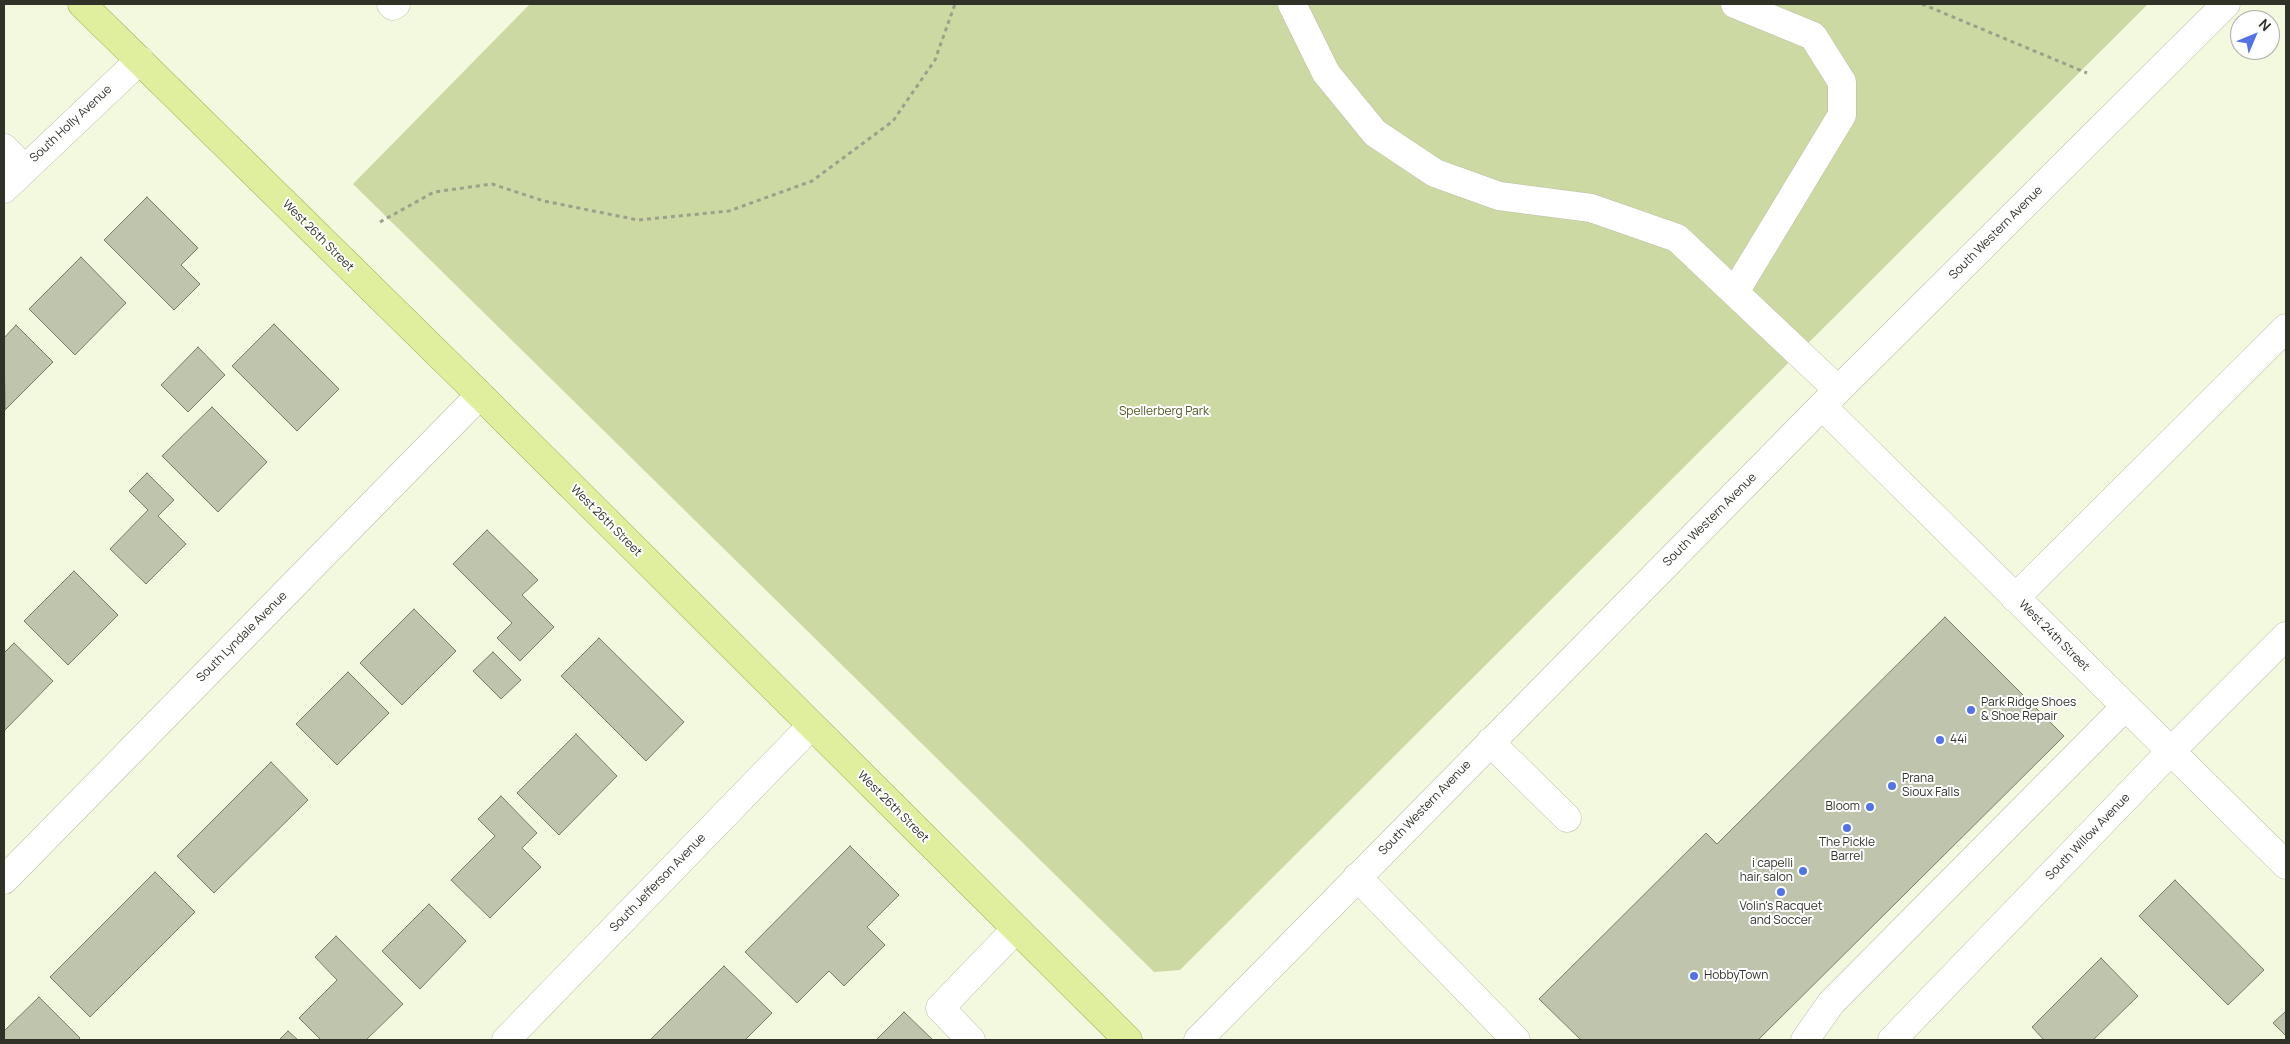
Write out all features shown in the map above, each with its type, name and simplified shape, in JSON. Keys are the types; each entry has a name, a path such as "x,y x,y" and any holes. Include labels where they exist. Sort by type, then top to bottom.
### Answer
{"main road":[{"name":"West 26th Street","path":"82,4 480,395 1128,1040"}],"street":[{"path":"390,4 393,6 396,4"},
{"name":"West 24th Street","path":"1292,4 1326,73 1375,134 1435,173 1499,196 1591,208 1677,238 1735,292 2015,598 2286,864"},
{"path":"1735,4 1813,36 1842,82 1842,115 1735,292"},
{"name":"South Western Avenue","path":"1198,1040 1830,398 2226,4"},
{"name":"South Holly Avenue","path":"4,189 140,60"},
{"path":"4,148 24,168"},
{"path":"2015,598 2286,328"},
{"name":"South Lyndale Avenue","path":"4,880 480,395"},
{"name":"South Willow Avenue","path":"1892,1040 2170,752 2286,636"},
{"path":"1805,1040 1831,1003 2125,707"},
{"name":"South Jefferson Avenue","path":"506,1040 811,726"},
{"path":"1490,742 1567,818"},
{"path":"1357,877 1516,1040"},
{"path":"971,1040 940,1008 1016,929"}],"path":[{"path":"380,222 434,192 492,184 544,201 638,220 729,211 812,181 893,122 935,60 955,4"},
{"path":"1922,4 2087,73"}],"green space":[{"name":"Spellerberg Park","path":"530,4 2148,4 1180,970 1154,972 353,184"}],"building":[{"path":"147,197 198,248 181,265 200,284 174,310 104,240"},
{"path":"81,257 126,303 75,355 29,309"},
{"path":"274,324 339,389 297,431 232,366"},
{"path":"16,325 53,362 5,410 4,338"},
{"path":"198,347 225,375 188,412 161,385"},
{"path":"212,407 267,462 218,512 162,456"},
{"path":"147,473 174,500 158,516 186,544 146,584 110,549 148,510 129,491"},
{"path":"487,530 538,580 522,595 554,627 520,661 497,638 512,623 453,564"},
{"path":"74,571 118,615 68,665 24,621"},
{"path":"414,609 456,651 402,705 360,663"},
{"path":"1945,617 2064,736 1758,1040 1581,1040 1539,999 1706,833 1717,844"},
{"path":"599,638 684,722 646,761 561,676"},
{"path":"14,643 53,681 4,731 4,653"},
{"path":"493,652 521,680 501,699 473,671"},
{"path":"348,672 389,713 337,765 296,724"},
{"path":"576,734 617,776 559,835 517,793"},
{"path":"271,762 308,800 214,893 177,856"},
{"path":"501,796 537,833 522,848 541,867 490,918 451,880 495,836 478,819"},
{"path":"850,846 899,895 867,927 885,945 844,986 829,971 797,1003 745,952"},
{"path":"155,872 195,912 90,1017 50,977"},
{"path":"2175,880 2264,970 2228,1005 2139,916"},
{"path":"429,904 466,941 420,989 382,951"},
{"path":"336,936 403,1004 366,1040 321,1040 299,1018 337,980 315,957"},
{"path":"2101,958 2138,996 2093,1040 2044,1040 2032,1027"},
{"path":"724,966 772,1013 745,1040 650,1040"},
{"path":"39,997 80,1038 78,1040 4,1040 4,1031"},
{"path":"2286,1011 2286,1036 2273,1023"},
{"path":"904,1012 933,1040 876,1040"},
{"path":"288,1031 298,1040 279,1040"}],"place":[{"name":"Park Ridge Shoes & Shoe Repair","path":"1971,710"},
{"name":"44i","path":"1940,740"},
{"name":"Prana Sioux Falls","path":"1892,786"},
{"name":"Bloom","path":"1870,807"},
{"name":"The Pickle Barrel","path":"1847,828"},
{"name":"i capelli hair salon","path":"1803,871"},
{"name":"Volin's Racquet and Soccer","path":"1781,892"},
{"name":"HobbyTown","path":"1694,976"}]}
